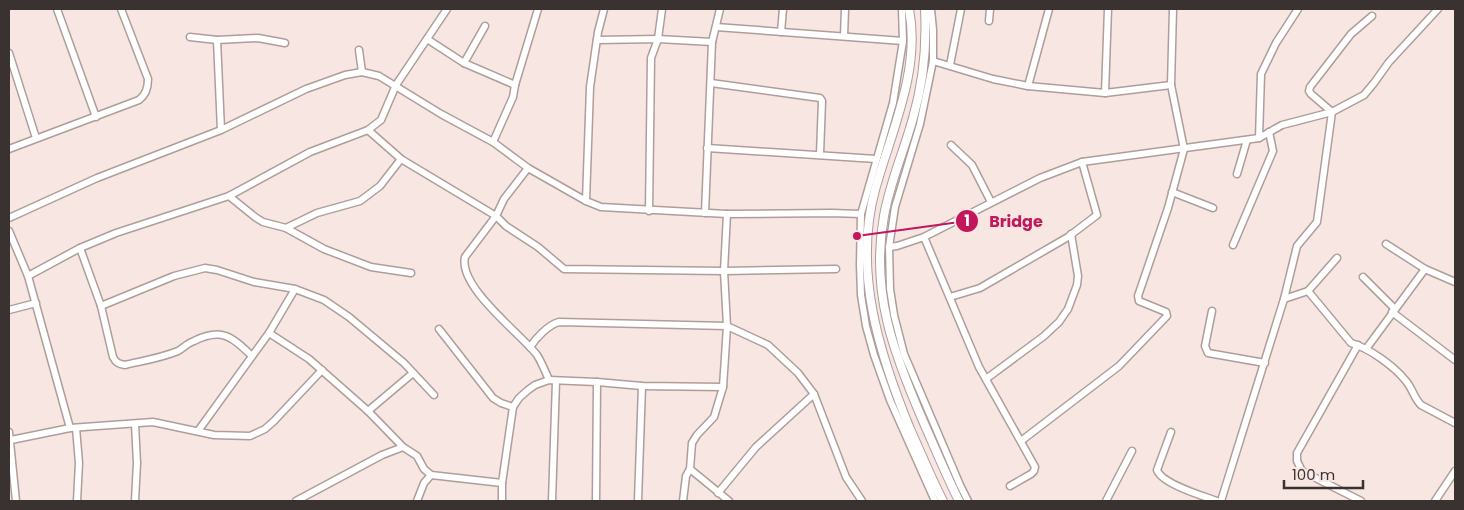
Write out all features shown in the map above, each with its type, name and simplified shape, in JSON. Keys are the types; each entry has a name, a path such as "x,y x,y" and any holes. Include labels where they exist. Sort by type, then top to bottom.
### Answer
{"main road":[{"path":"909,9 911,19 910,56 902,100 875,190 870,214 867,259 868,285 878,340 895,392 940,500 954,492"},
{"path":"925,9 927,42 923,78 884,216 881,279 891,340 901,370 946,463 954,492 959,501"}],"street":[{"path":"57,9 96,116"},
{"path":"9,149 143,97 148,87 148,79 122,9"},
{"path":"28,276 80,248 116,233 229,196 310,152 368,130 381,120 396,85 447,9"},
{"path":"493,142 513,97 514,85 538,9"},
{"path":"586,201 590,87 604,9"},
{"path":"649,211 651,58 658,40 662,9"},
{"path":"705,213 712,42 720,9"},
{"path":"781,32 783,9"},
{"path":"844,9 844,36"},
{"path":"902,9 903,41 892,103 861,214 860,266 866,326 874,355 890,400 940,500"},
{"path":"932,9 933,61 920,124 894,207 889,247 890,289 894,315 904,354 946,463 968,501"},
{"path":"950,65 961,9"},
{"path":"989,21 990,9"},
{"path":"1028,86 1049,9"},
{"path":"1105,93 1108,9"},
{"path":"1020,441 1118,366 1167,316 1166,312 1139,301 1138,296 1184,149 1171,85 1173,9"},
{"path":"1259,138 1261,74 1276,43 1298,9"},
{"path":"889,247 924,237 1040,178 1082,162 1259,138 1282,125 1332,112 1364,95 1389,62 1438,9"},
{"path":"1332,112 1311,94 1310,87 1352,34 1372,16"},
{"path":"464,62 486,26"},
{"path":"716,27 903,41"},
{"path":"190,37 217,40 258,38 285,44"},
{"path":"427,39 464,62 514,85"},
{"path":"217,40 220,130"},
{"path":"597,40 712,42"},
{"path":"359,50 362,72"},
{"path":"9,53 36,138"},
{"path":"933,61 993,79 1028,86 1105,93 1171,85"},
{"path":"9,218 97,178 220,130 306,89 345,75 362,72 379,76 396,85 441,114 493,142 528,168 586,201 601,207 727,214 861,214"},
{"path":"711,83 820,98 822,101 820,154"},
{"path":"1221,501 1265,363 1297,246 1317,222 1332,112"},
{"path":"368,130 401,159 496,216 506,226 538,247 564,269 724,271 836,269"},
{"path":"1233,245 1273,151 1269,132"},
{"path":"1236,174 1247,140"},
{"path":"951,145 972,165 990,202"},
{"path":"707,148 876,159"},
{"path":"286,228 317,213 360,200 380,186 401,159"},
{"path":"950,297 980,288 1071,234 1097,214 1082,162"},
{"path":"528,168 504,199 496,216 465,257 464,265 472,283 493,311 530,348 543,365 548,380"},
{"path":"1172,192 1213,208"},
{"path":"229,196 263,222 286,228 324,249 363,264 411,273"},
{"path":"683,501 686,476 690,469 692,444 697,435 714,417 723,387 727,326 724,271 727,214"},
{"path":"9,231 28,276 73,428 79,463 77,501"},
{"path":"986,380 1044,336 1059,322 1068,309 1077,285 1078,276 1071,234"},
{"path":"924,237 979,367 1035,467 1034,471 1010,486"},
{"path":"1386,244 1425,268 1455,282"},
{"path":"80,248 101,306 115,361 119,364 125,365 164,355 202,337 224,335 233,338 252,356"},
{"path":"1284,299 1308,292 1338,258"},
{"path":"101,306 174,276 205,268 254,282 294,289 324,300 343,313 404,363 434,395"},
{"path":"1366,349 1425,268"},
{"path":"1363,278 1394,310 1455,360"},
{"path":"198,431 269,334 294,289"},
{"path":"1308,292 1351,343 1378,356 1401,376 1416,400 1455,423"},
{"path":"9,310 36,303"},
{"path":"1212,311 1205,346 1208,353 1265,363"},
{"path":"530,348 538,337 557,322 727,326 768,345 798,373 814,394 846,477 862,501"},
{"path":"439,329 494,398 500,403 513,407"},
{"path":"269,334 309,359 322,370 368,411 403,447 417,456 424,469 431,475 502,483"},
{"path":"1358,345 1297,453 1297,461 1302,471 1361,501"},
{"path":"11,440 73,428 153,422 224,435 250,436 257,434 274,421 322,370"},
{"path":"368,411 413,373"},
{"path":"502,501 502,483 513,407 518,398 535,385 548,380 642,386 723,387"},
{"path":"552,501 556,381"},
{"path":"596,501 597,382"},
{"path":"638,501 642,386"},
{"path":"718,493 756,447 814,394"},
{"path":"135,424 137,463 135,501"},
{"path":"9,432 16,501"},
{"path":"1171,432 1157,470 1158,473 1174,484 1217,501"},
{"path":"296,501 382,455 403,447"},
{"path":"1106,501 1132,451"},
{"path":"690,469 729,501"},
{"path":"1435,501 1455,472"},
{"path":"417,501 424,483 431,475"}],"place":[{"name":"Bridge","path":"857,236"}]}
